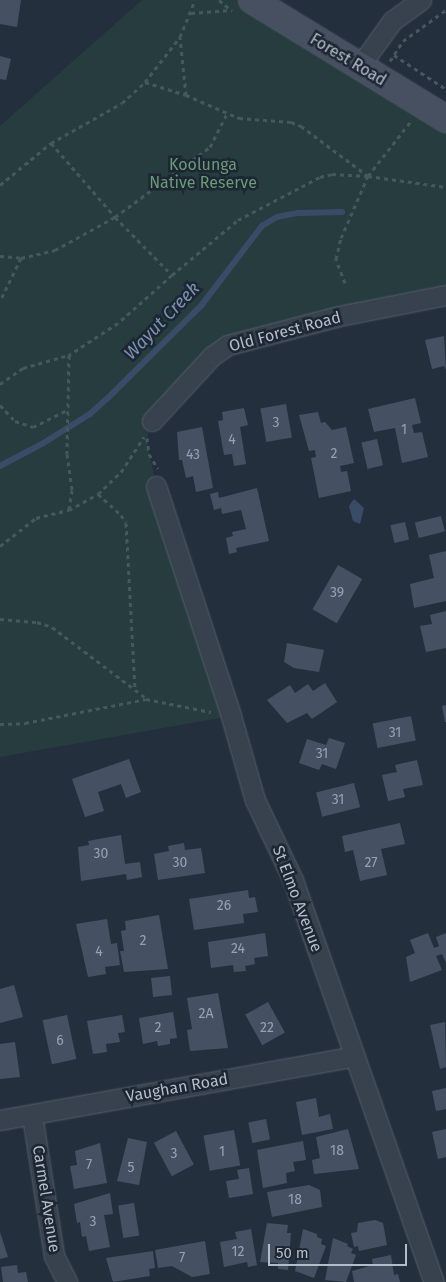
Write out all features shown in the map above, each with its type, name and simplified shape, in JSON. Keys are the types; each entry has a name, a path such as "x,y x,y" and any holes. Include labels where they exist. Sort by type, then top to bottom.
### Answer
{"main road":[{"name":"Forest Road","path":"241,5 359,67 446,119"}],"street":[{"path":"359,67 392,21 420,0"},
{"name":"Old Forest Road","path":"152,421 212,356 228,345 339,316 446,295"},
{"name":"St Elmo Avenue","path":"159,480 255,800 292,880 434,1282"},
{"name":"Vaughan Road","path":"0,1120 354,1056"},
{"name":"Carmel Avenue","path":"32,1115 54,1256 67,1282"}],"path":[{"path":"0,185 51,143 122,103 145,82 180,37 191,13 194,0"},
{"path":"191,13 241,5"},
{"path":"446,10 407,37 394,55 446,88"},
{"path":"180,37 186,95"},
{"path":"145,82 186,95 239,118 291,122 302,126 368,176"},
{"path":"0,256 21,258 55,250 115,218 210,147 227,113"},
{"path":"345,283 336,259 338,245 368,176 412,121"},
{"path":"51,143 115,218 172,275"},
{"path":"0,384 23,368 69,355 92,343 238,220 320,177 332,174 368,176 446,187"},
{"path":"0,302 21,258"},
{"path":"69,355 70,408 67,454 72,490 69,510"},
{"path":"0,405 15,421 33,427 70,408"},
{"path":"0,546 36,518 69,510 98,494 121,472 147,432 149,454 159,480"},
{"path":"98,494 121,515 126,523 135,691"},
{"path":"0,619 37,622 52,627 146,699"},
{"path":"0,724 25,722 146,699 231,716"}],"green space":[{"name":"Koolunga Native Reserve","path":"142,0 252,0 446,119 446,295 243,340 149,427 147,442 156,486 231,716 0,757 0,126"}],"water":[{"path":"354,499 364,508 360,524 353,521 349,506"}],"building":[{"path":"0,0 21,0 17,27 0,24"},
{"path":"0,56 11,59 6,80 0,79"},
{"path":"444,336 446,370 444,366 432,369 425,340"},
{"path":"415,398 421,423 412,425 414,433 422,432 428,457 402,463 395,428 374,432 368,409"},
{"path":"286,404 292,437 266,442 260,409"},
{"path":"244,408 248,425 240,427 246,464 234,466 232,454 224,455 218,421 223,420 222,412"},
{"path":"318,412 321,423 325,422 332,430 346,427 354,463 340,466 341,472 347,471 351,491 319,498 311,458 316,457 315,450 309,451 299,415"},
{"path":"202,427 213,488 196,492 193,476 186,478 182,460 179,460 177,432"},
{"path":"377,439 383,465 367,469 361,443"},
{"path":"257,488 269,541 236,548 237,552 229,554 226,538 233,536 232,532 246,529 241,510 222,514 221,508 214,510 210,494 218,492 219,498"},
{"path":"441,516 445,532 419,538 415,523"},
{"path":"405,522 409,540 394,543 390,525"},
{"path":"446,551 446,601 414,608 410,584 434,578 429,555"},
{"path":"338,565 362,579 337,623 312,609"},
{"path":"446,611 446,648 426,652 420,626 432,624 430,615"},
{"path":"287,643 324,650 319,672 294,668 284,662"},
{"path":"325,683 337,702 312,719 307,713 287,723 267,700 290,685 295,693 308,684 313,691"},
{"path":"446,705 446,722 445,722 442,706"},
{"path":"411,716 416,741 377,748 373,723"},
{"path":"329,738 345,743 336,769 322,764 319,770 299,763 307,739 326,745"},
{"path":"129,759 141,792 126,798 121,784 98,792 104,811 85,817 72,779"},
{"path":"417,760 423,785 403,789 405,797 388,801 382,775 397,772 395,765"},
{"path":"354,783 360,807 322,817 316,792"},
{"path":"400,823 405,844 381,849 387,875 360,881 353,850 345,852 342,836"},
{"path":"121,835 125,864 140,862 142,877 127,880 126,874 81,881 78,847 89,845 88,841"},
{"path":"184,843 185,850 201,848 205,873 158,880 154,854 169,851 168,846"},
{"path":"248,890 249,898 255,897 258,912 243,914 244,923 194,930 189,899"},
{"path":"159,915 168,969 124,972 120,951 124,951 121,931 126,930 125,921"},
{"path":"107,919 111,944 117,943 120,965 105,967 106,974 88,977 76,924"},
{"path":"265,933 268,956 254,958 255,964 245,966 246,971 234,972 233,965 211,968 208,942"},
{"path":"428,933 434,948 439,946 436,937 446,933 446,963 442,954 436,956 442,970 410,982 406,957 415,953 410,940"},
{"path":"170,976 172,995 153,997 151,978"},
{"path":"14,985 23,1017 0,1023 0,989"},
{"path":"218,993 228,1048 190,1051 187,1030 192,1029 187,998"},
{"path":"268,1002 285,1033 262,1045 245,1015"},
{"path":"173,1012 177,1038 170,1039 170,1044 158,1046 157,1041 143,1044 139,1018"},
{"path":"67,1015 76,1059 52,1064 43,1020"},
{"path":"122,1015 125,1032 118,1033 120,1042 106,1044 107,1052 93,1054 87,1021"},
{"path":"445,1022 446,1067 440,1069 430,1025"},
{"path":"15,1042 20,1077 0,1079 0,1044"},
{"path":"446,1088 446,1109 436,1111 432,1091"},
{"path":"316,1098 319,1117 330,1114 333,1129 302,1135 296,1102"},
{"path":"266,1119 270,1140 252,1143 248,1122"},
{"path":"348,1129 359,1169 314,1174 312,1160 320,1158 316,1137"},
{"path":"446,1129 446,1157 438,1159 432,1132"},
{"path":"234,1130 240,1165 210,1171 203,1135"},
{"path":"176,1131 194,1165 172,1176 154,1143"},
{"path":"128,1138 147,1142 139,1185 117,1181"},
{"path":"303,1141 306,1160 293,1162 295,1171 286,1173 287,1183 263,1188 257,1150"},
{"path":"100,1143 107,1183 74,1189 70,1166 77,1165 75,1151"},
{"path":"249,1168 253,1194 229,1198 226,1181 239,1179 237,1170"},
{"path":"309,1185 320,1190 322,1207 272,1217 267,1192"},
{"path":"110,1193 113,1214 104,1215 110,1247 89,1251 86,1236 82,1237 80,1222 77,1223 74,1204"},
{"path":"134,1203 139,1236 123,1238 118,1206"},
{"path":"375,1220 383,1223 387,1245 359,1251 358,1246 354,1247 351,1233 357,1232 358,1223"},
{"path":"267,1223 288,1225 287,1233 291,1233 288,1270 278,1269 278,1263 260,1262"},
{"path":"251,1229 257,1265 248,1267 247,1262 224,1267 220,1242 237,1239 235,1232"},
{"path":"303,1229 317,1234 317,1237 322,1239 321,1244 326,1246 314,1278 295,1271"},
{"path":"0,1232 8,1257 0,1259"},
{"path":"333,1238 348,1244 347,1246 353,1249 351,1253 356,1255 346,1282 325,1280"},
{"path":"205,1241 210,1274 192,1277 172,1266 158,1268 155,1250"},
{"path":"153,1251 155,1268 149,1269 150,1276 113,1282 106,1258"},
{"path":"391,1255 394,1275 398,1274 400,1282 354,1282 352,1271 373,1265 372,1259"},
{"path":"17,1265 18,1273 26,1272 28,1282 3,1282 1,1267"}],"waterway":[{"name":"Wayut Creek","path":"0,466 42,444 90,414 108,398 201,306 262,226 277,217 298,213 342,212"}]}
